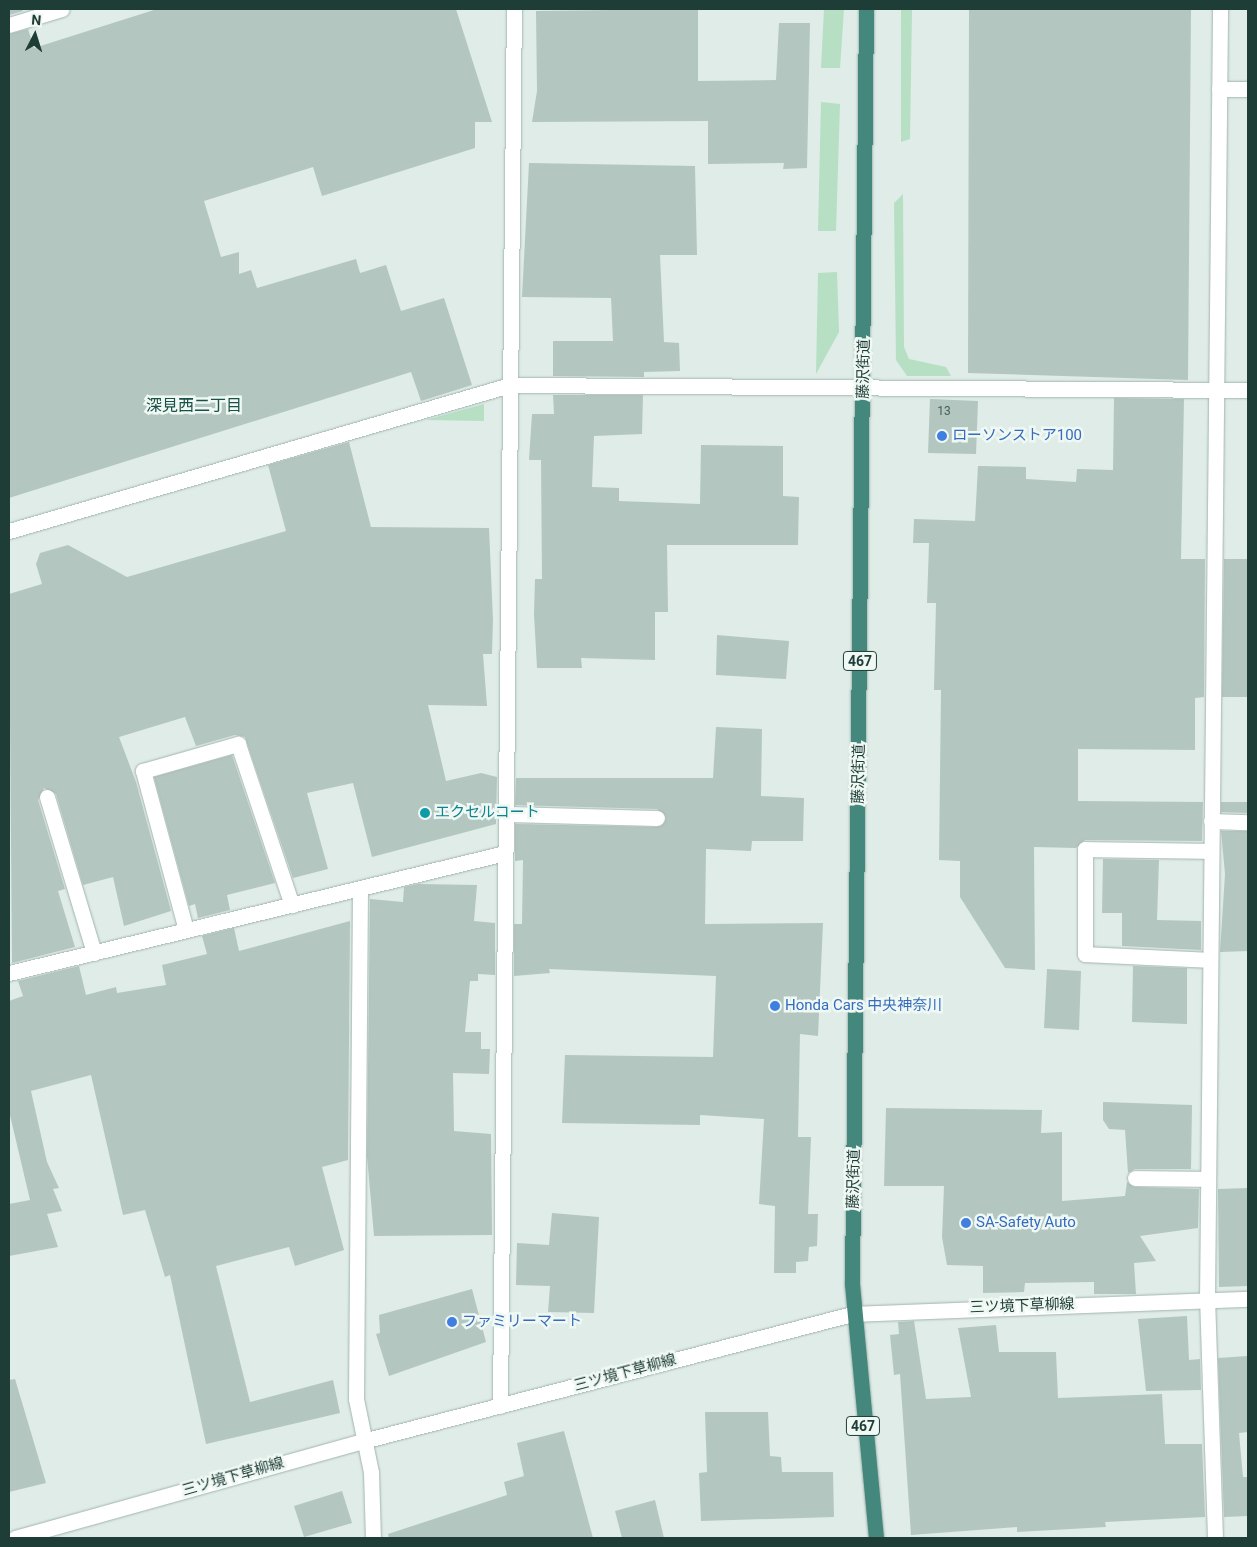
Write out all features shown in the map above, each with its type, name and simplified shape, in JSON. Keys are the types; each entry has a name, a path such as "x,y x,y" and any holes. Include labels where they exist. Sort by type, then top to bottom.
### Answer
{"highway":[{"name":"藤沢街道","path":"866,9 864,387 852,1314 876,1538"}],"street":[{"path":"9,25 62,9"},
{"path":"500,1406 514,9"},
{"path":"1215,1538 1207,1300 1220,9"},
{"path":"1219,89 1248,89"},
{"path":"9,530 510,385 1248,390"},
{"path":"186,930 143,771 238,744 292,905"},
{"path":"47,796 94,953"},
{"path":"506,814 657,818"},
{"path":"1211,821 1248,822"},
{"path":"1210,960 1085,954 1085,849 1211,851"},
{"path":"9,973 505,853"},
{"path":"360,889 356,1399 372,1487 372,1538"},
{"path":"1134,1178 1208,1179"},
{"name":"三ツ境下草柳線","path":"15,1538 363,1441 852,1314 1248,1299"}],"green space":[{"path":"824,9 844,9 840,68 821,68"},
{"path":"901,9 912,9 910,139 901,142"},
{"path":"821,102 840,104 836,231 818,231"},
{"path":"903,194 904,347 909,359 946,367 951,376 907,376 896,360 894,203"},
{"path":"837,272 839,332 816,374 818,273"},
{"path":"484,404 484,421 426,420"}],"building":[{"path":"9,9 22,9 23,11 9,15"},
{"path":"157,9 456,9 492,122 475,122 475,148 322,196 313,167 204,201 221,257 239,252 239,274 251,270 257,288 356,259 360,273 386,265 401,311 444,298 472,385 421,401 411,372 9,498 9,34 28,29 34,48"},
{"path":"698,9 698,81 776,80 779,23 810,23 807,168 783,169 784,163 708,164 708,121 532,122 537,91 536,11"},
{"path":"969,9 1191,9 1188,380 968,373"},
{"path":"529,163 695,166 697,255 660,255 664,342 679,343 680,371 644,372 644,377 553,376 553,341 613,341 611,298 522,297"},
{"path":"553,395 643,395 642,434 594,436 592,487 619,488 619,501 700,504 701,445 783,446 783,496 799,497 798,545 667,545 668,612 655,612 655,660 581,658 582,668 537,668 534,614 535,579 542,579 541,460 529,460 532,414 554,414"},
{"path":"1114,398 1184,399 1181,559 1205,559 1204,697 1195,698 1195,750 1078,749 1078,801 1203,802 1202,841 1085,840 1076,848 1034,847 1035,970 1005,968 960,897 960,861 939,860 941,690 934,690 936,603 927,603 929,543 913,543 914,519 975,521 978,466 1026,467 1026,479 1076,482 1077,469 1113,470"},
{"path":"930,399 978,401 976,454 928,453"},
{"path":"349,442 371,527 489,528 493,620 492,654 483,654 487,706 428,705 446,781 481,773 497,777 496,824 372,857 353,783 307,793 328,869 293,878 245,737 235,735 196,746 185,717 119,737 136,782 171,911 124,926 113,877 83,885 56,794 44,788 38,800 65,889 58,891 75,947 12,963 9,594 42,584 36,564 40,553 68,545 127,577 286,531 268,465"},
{"path":"1224,559 1248,559 1248,697 1222,697"},
{"path":"717,635 789,641 786,679 716,675"},
{"path":"716,727 762,729 761,796 804,798 803,841 752,841 751,851 706,849 705,924 823,923 818,1036 800,1034 798,1137 811,1137 808,1214 818,1214 817,1246 809,1247 808,1261 796,1262 796,1273 774,1273 775,1206 759,1204 764,1119 700,1115 700,1125 562,1123 565,1055 713,1057 716,976 549,969 550,973 514,976 514,924 522,924 523,860 515,861 515,824 657,827 666,818 657,809 515,805 516,778 713,778"},
{"path":"232,755 275,883 227,895 230,910 198,918 195,904 189,906 154,777"},
{"path":"1221,802 1248,802 1248,813 1221,812"},
{"path":"1221,831 1248,831 1248,951 1220,952 1225,874"},
{"path":"1103,859 1159,860 1157,920 1201,921 1201,950 1122,946 1122,913 1102,913"},
{"path":"418,884 477,885 474,921 495,923 495,975 478,974 478,981 470,981 465,1032 481,1032 481,1049 490,1049 489,1074 453,1073 454,1131 491,1134 492,1235 374,1236 367,1156 370,899 403,902 404,887"},
{"path":"350,921 348,1160 322,1167 344,1250 295,1266 289,1247 216,1266 250,1402 333,1380 340,1413 206,1444 170,1275 165,1277 145,1210 123,1215 91,1075 31,1091 47,1162 59,1188 53,1189 62,1211 47,1214 58,1247 9,1256 9,1204 30,1200 9,1111 9,1001 23,996 18,981 79,966 86,995 116,987 117,993 166,985 162,965 207,954 202,936 234,928 239,951"},
{"path":"1133,966 1187,968 1187,1024 1132,1022"},
{"path":"1047,969 1081,971 1079,1030 1044,1028"},
{"path":"1103,1102 1192,1105 1191,1169 1135,1169 1128,1173 1125,1130 1109,1129 1103,1120"},
{"path":"886,1108 1042,1110 1041,1133 1062,1132 1062,1201 1125,1196 1127,1182 1135,1187 1199,1189 1198,1228 1140,1236 1156,1261 1134,1263 1136,1294 1094,1294 1094,1282 1025,1283 1024,1292 983,1293 983,1266 947,1265 942,1237 944,1186 884,1186"},
{"path":"1248,1188 1248,1286 1219,1287 1218,1189"},
{"path":"552,1213 599,1217 594,1313 548,1312 550,1286 516,1285 517,1243 549,1245"},
{"path":"472,1289 486,1342 389,1376 376,1334 380,1333 379,1315"},
{"path":"1187,1316 1189,1360 1200,1359 1201,1390 1146,1391 1138,1319"},
{"path":"914,1321 926,1399 971,1397 958,1328 996,1325 999,1352 1056,1352 1058,1398 1162,1394 1165,1444 1202,1444 1205,1517 1105,1522 1106,1527 1017,1532 1017,1527 911,1535 900,1374 894,1375 890,1335 899,1334 898,1322"},
{"path":"1248,1356 1248,1432 1239,1433 1243,1477 1248,1477 1248,1516 1224,1517 1218,1358"},
{"path":"15,1379 46,1483 9,1492 9,1380"},
{"path":"705,1412 768,1412 770,1456 781,1457 782,1472 833,1472 834,1517 701,1521 699,1473 707,1472"},
{"path":"564,1431 593,1538 389,1538 388,1534 507,1495 504,1482 524,1476 517,1443"},
{"path":"342,1491 352,1523 304,1537 294,1506"},
{"path":"655,1500 664,1538 622,1538 615,1511"}],"place":[{"name":"ローソンストア100","path":"942,436"},
{"name":"エクセルコート","path":"425,813"},
{"name":"Honda Cars 中央神奈川","path":"775,1006"},
{"name":"SA-Safety Auto","path":"966,1223"},
{"name":"ファミリーマート","path":"452,1322"}],"district":[{"name":"深見西二丁目","path":"194,406"}]}
